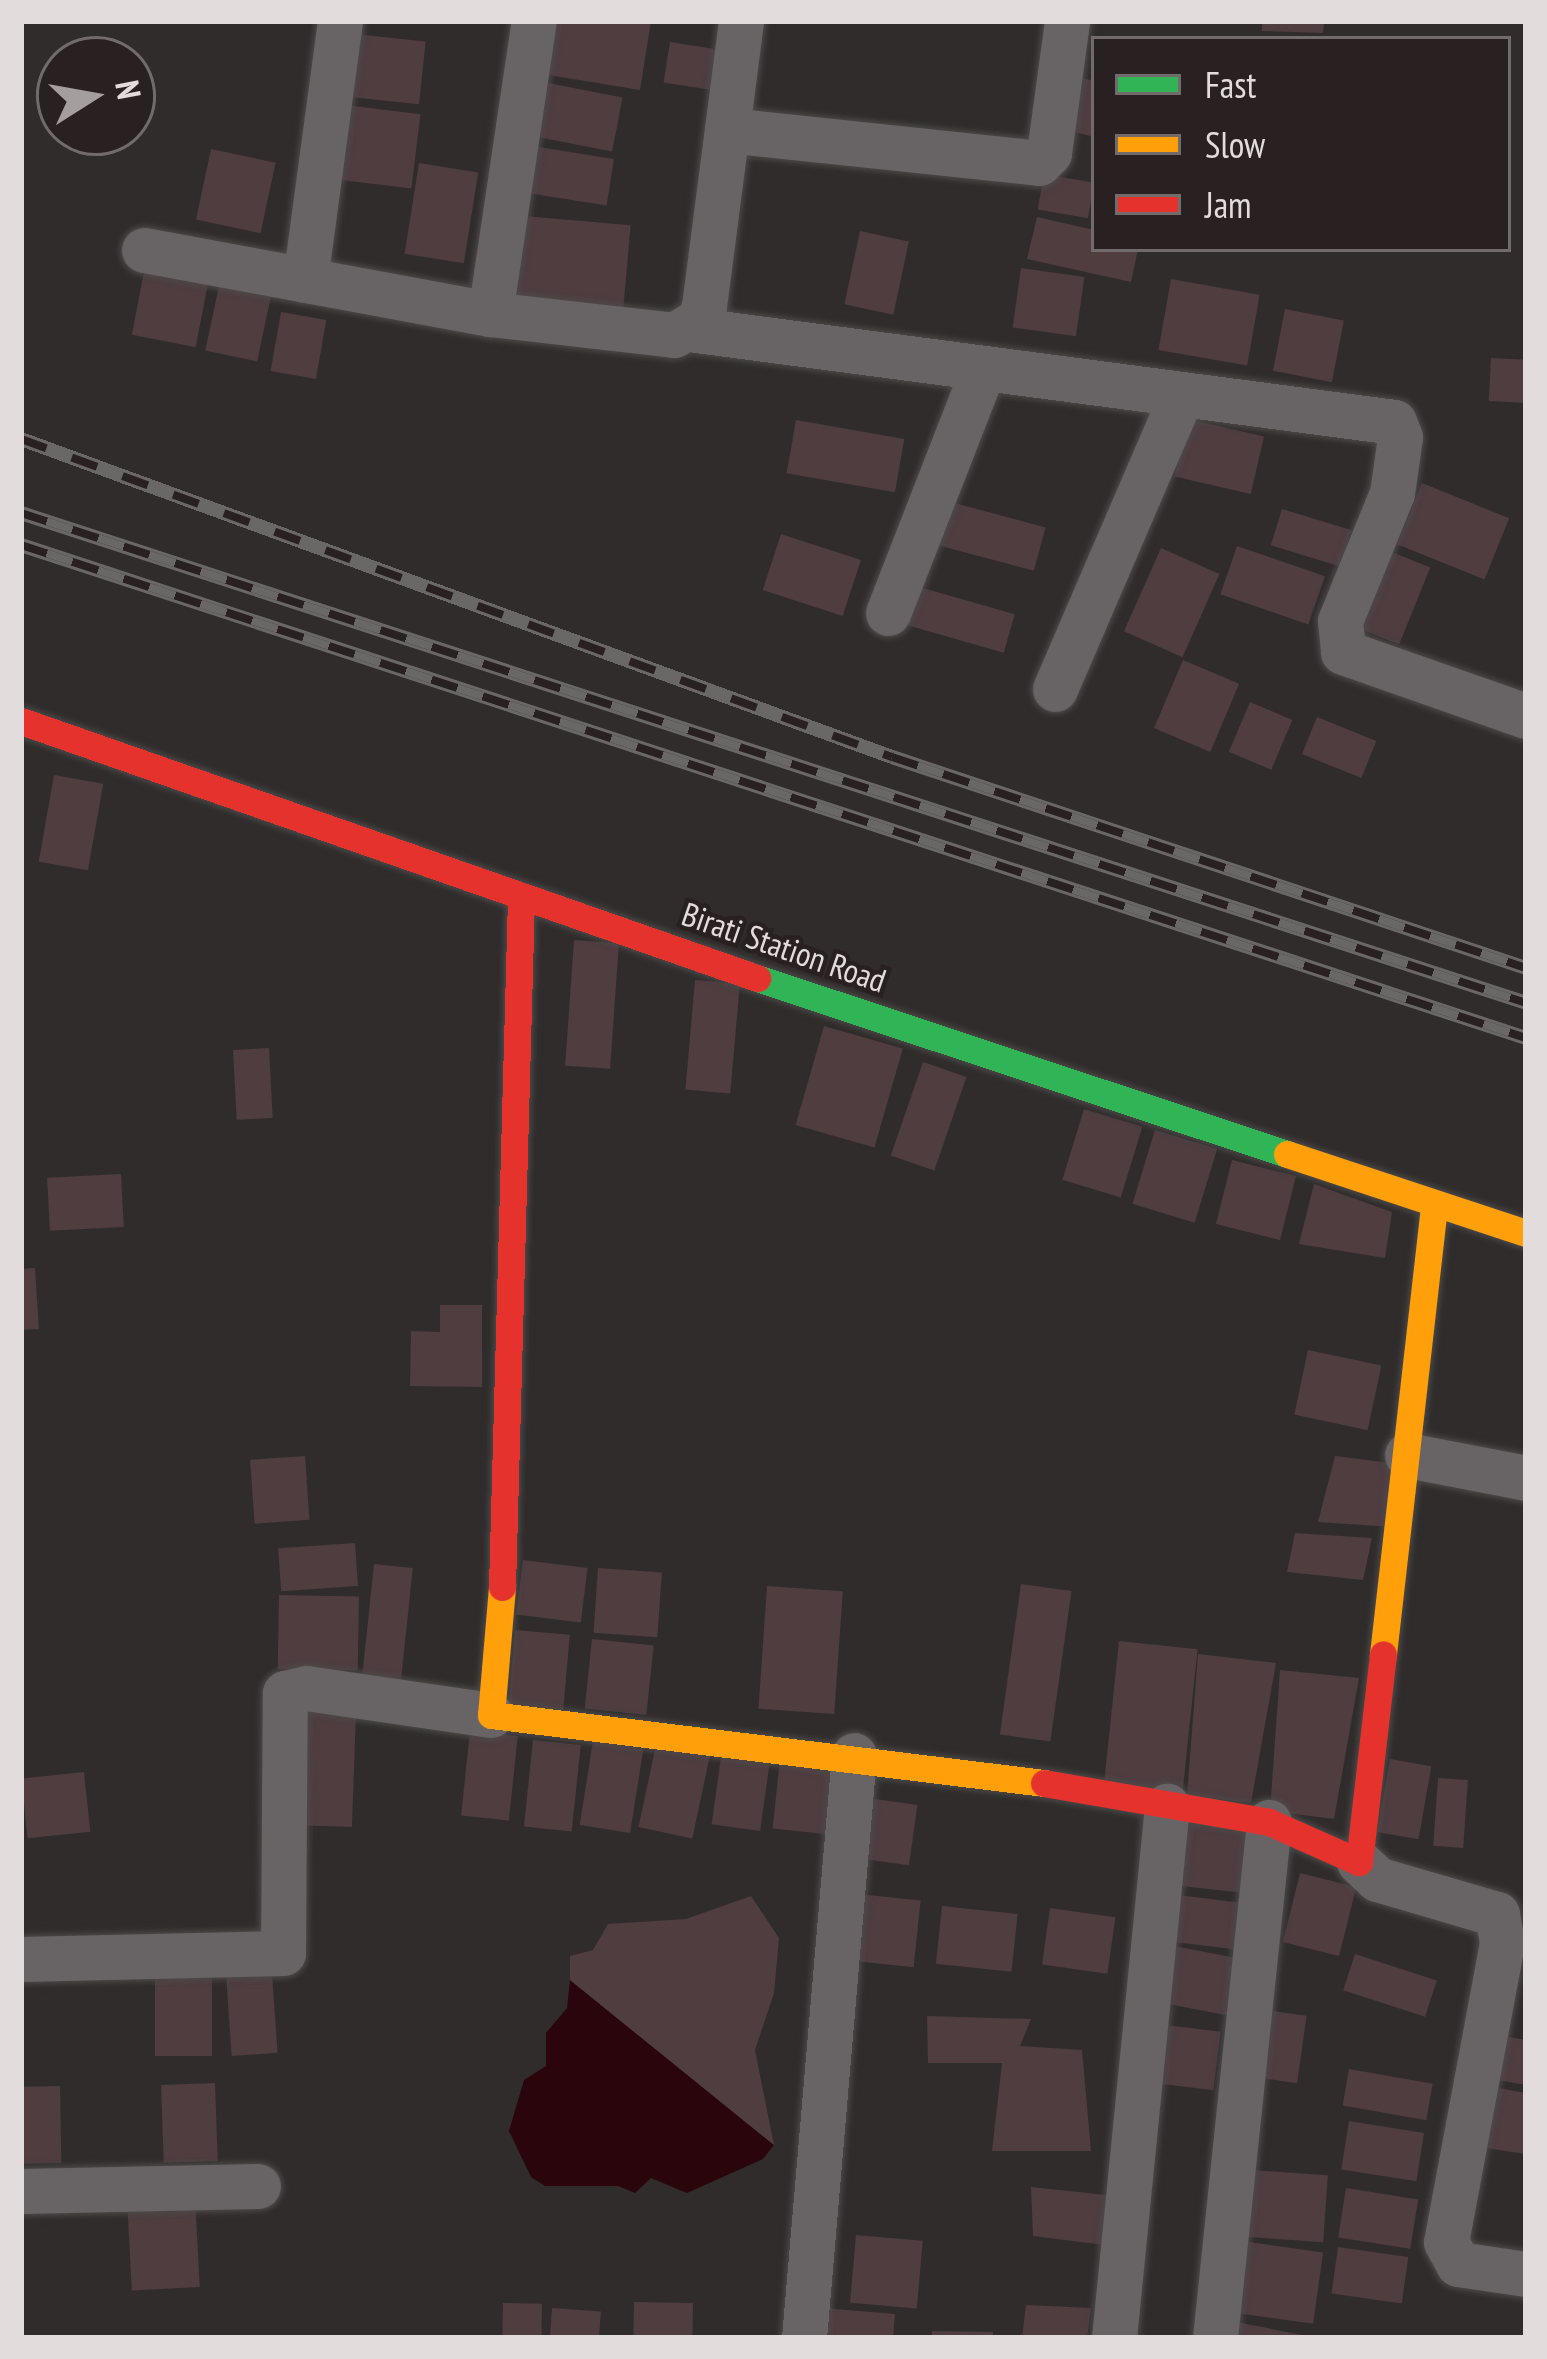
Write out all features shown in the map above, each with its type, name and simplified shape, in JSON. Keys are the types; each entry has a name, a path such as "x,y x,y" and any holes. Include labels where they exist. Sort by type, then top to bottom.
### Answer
{"street":[{"path":"305,280 340,21"},
{"path":"490,314 534,21"},
{"path":"689,329 704,306 741,21"},
{"path":"727,130 1039,163 1049,153 1067,21"},
{"path":"144,250 490,314 674,335 689,329 982,372 1394,422 1400,437 1392,493 1340,621 1342,652 1526,716"},
{"path":"888,613 982,372"},
{"path":"1055,689 1181,396"},
{"name":"Birati Station Road","path":"21,721 521,900 1434,1208 1526,1233"},
{"path":"491,1715 508,1521 521,900"},
{"path":"1359,1862 1434,1208"},
{"path":"1407,1455 1526,1478"},
{"path":"21,1959 283,1953 285,1693 306,1688 491,1715 854,1755 1269,1822 1359,1862 1377,1880 1497,1914 1509,1997 1446,2242 1458,2264 1526,2274"},
{"path":"804,2338 854,1755"},
{"path":"1114,2338 1167,1806"},
{"path":"1215,2338 1269,1822"},
{"path":"21,2191 258,2186"}],"shaded area":[{"path":"570,1980 774,2145 763,2159 687,2193 651,2178 635,2193 618,2186 545,2186 531,2177 509,2131 524,2080 546,2066 546,2033 567,2008"}],"building":[{"path":"551,21 651,21 640,90 542,74"},
{"path":"1262,21 1324,21 1323,33 1262,31"},
{"path":"354,34 426,42 419,104 347,97"},
{"path":"670,42 724,51 718,91 664,82"},
{"path":"1082,78 1091,80 1091,136 1070,131"},
{"path":"543,82 623,97 612,151 533,136"},
{"path":"346,105 420,114 411,189 337,179"},
{"path":"532,146 614,159 607,205 525,192"},
{"path":"211,149 276,163 261,233 196,219"},
{"path":"419,163 478,172 464,263 405,254"},
{"path":"1044,174 1091,182 1088,218 1038,209"},
{"path":"524,216 631,225 623,316 516,307"},
{"path":"1037,217 1091,229 1091,252 1137,252 1131,282 1027,259"},
{"path":"860,231 909,241 893,315 844,304"},
{"path":"145,267 209,279 196,347 132,335"},
{"path":"1021,268 1084,277 1076,336 1013,327"},
{"path":"1171,279 1260,295 1247,366 1158,350"},
{"path":"219,286 271,297 257,362 205,351"},
{"path":"1285,309 1344,320 1332,382 1273,371"},
{"path":"281,312 326,320 316,379 271,371"},
{"path":"1491,358 1526,360 1524,403 1489,401"},
{"path":"1188,419 1264,437 1251,494 1175,476"},
{"path":"796,420 904,439 895,492 787,473"},
{"path":"1422,483 1509,518 1484,579 1397,544"},
{"path":"947,501 1046,527 1034,571 935,544"},
{"path":"1282,509 1352,530 1341,567 1271,545"},
{"path":"781,534 861,560 843,616 763,590"},
{"path":"1237,546 1325,576 1308,624 1220,594"},
{"path":"1161,548 1219,574 1182,657 1124,631"},
{"path":"1382,548 1430,567 1399,644 1351,625"},
{"path":"909,584 1015,614 1004,653 898,622"},
{"path":"1183,660 1239,684 1210,752 1154,728"},
{"path":"1250,702 1292,720 1271,770 1229,752"},
{"path":"1317,717 1376,741 1361,778 1302,754"},
{"path":"54,775 103,784 88,870 39,862"},
{"path":"574,940 619,943 610,1069 565,1066"},
{"path":"695,980 740,984 730,1094 685,1090"},
{"path":"824,1026 903,1049 874,1148 796,1125"},
{"path":"269,1048 273,1118 237,1120 233,1050"},
{"path":"923,1062 966,1077 934,1171 891,1156"},
{"path":"1084,1109 1142,1127 1121,1198 1062,1180"},
{"path":"1155,1130 1217,1149 1195,1223 1132,1204"},
{"path":"1232,1160 1296,1176 1280,1240 1216,1224"},
{"path":"121,1174 124,1227 50,1231 47,1178"},
{"path":"1314,1184 1392,1212 1385,1258 1299,1244"},
{"path":"35,1268 39,1329 21,1330 21,1269"},
{"path":"440,1305 482,1305 482,1387 410,1386 411,1331 440,1332"},
{"path":"1308,1350 1381,1366 1368,1430 1294,1415"},
{"path":"305,1456 309,1520 255,1524 250,1460"},
{"path":"1335,1456 1398,1464 1392,1527 1318,1522"},
{"path":"1295,1533 1372,1538 1363,1580 1287,1572"},
{"path":"355,1543 358,1586 281,1591 278,1548"},
{"path":"523,1560 588,1568 581,1623 516,1615"},
{"path":"374,1564 413,1568 401,1681 362,1677"},
{"path":"598,1568 662,1572 657,1637 593,1633"},
{"path":"1021,1584 1072,1591 1050,1742 1000,1735"},
{"path":"767,1586 843,1591 834,1714 758,1709"},
{"path":"279,1595 359,1596 358,1670 278,1669"},
{"path":"515,1630 570,1635 563,1712 508,1708"},
{"path":"592,1639 654,1645 646,1715 585,1709"},
{"path":"1119,1641 1198,1649 1183,1791 1104,1783"},
{"path":"1198,1654 1276,1663 1251,1803 1187,1795"},
{"path":"1280,1670 1359,1678 1334,1819 1270,1811"},
{"path":"295,1710 356,1712 352,1827 291,1825"},
{"path":"470,1731 518,1736 509,1821 461,1816"},
{"path":"533,1740 581,1745 572,1832 524,1827"},
{"path":"657,1740 711,1751 692,1838 638,1827"},
{"path":"593,1741 643,1749 630,1833 580,1825"},
{"path":"723,1743 772,1750 760,1831 712,1824"},
{"path":"781,1749 840,1755 831,1835 773,1829"},
{"path":"1390,1759 1431,1766 1419,1839 1377,1832"},
{"path":"84,1772 90,1832 28,1838 21,1779"},
{"path":"1438,1778 1468,1780 1463,1848 1433,1846"},
{"path":"861,1797 917,1805 909,1865 853,1857"},
{"path":"1183,1815 1263,1823 1255,1894 1176,1886"},
{"path":"1300,1873 1356,1887 1339,1956 1283,1942"},
{"path":"849,1893 921,1901 914,1967 842,1960"},
{"path":"1178,1895 1240,1903 1234,1949 1172,1942"},
{"path":"751,1896 779,1938 774,1993 755,2050 774,2145 570,1980 570,1956 593,1950 608,1924 686,1919"},
{"path":"942,1906 1018,1914 1012,1972 936,1964"},
{"path":"1050,1908 1115,1917 1107,1974 1042,1964"},
{"path":"1169,1945 1238,1958 1227,2015 1158,2002"},
{"path":"1355,1954 1437,1981 1425,2017 1343,1990"},
{"path":"271,1959 278,2053 232,2056 225,1962"},
{"path":"155,1963 212,1963 212,2056 155,2056"},
{"path":"1258,2009 1307,2016 1297,2083 1249,2076"},
{"path":"927,2016 1031,2019 1020,2046 1082,2050 1091,2151 992,2151 1002,2063 928,2063"},
{"path":"1157,2024 1221,2032 1213,2090 1150,2083"},
{"path":"1493,2034 1526,2040 1526,2085 1486,2078"},
{"path":"1349,2069 1433,2084 1426,2120 1343,2105"},
{"path":"215,2083 218,2161 164,2163 161,2085"},
{"path":"1481,2085 1526,2093 1526,2154 1472,2146"},
{"path":"60,2086 61,2163 22,2164 21,2087"},
{"path":"1349,2121 1424,2133 1416,2181 1341,2169"},
{"path":"1251,2170 1328,2175 1323,2242 1246,2237"},
{"path":"1031,2187 1106,2195 1105,2245 1033,2236"},
{"path":"1346,2188 1418,2199 1410,2249 1338,2237"},
{"path":"195,2197 200,2287 132,2290 127,2201"},
{"path":"856,2235 923,2241 917,2309 850,2303"},
{"path":"1234,2240 1323,2253 1313,2324 1224,2311"},
{"path":"1338,2247 1408,2257 1402,2303 1331,2294"},
{"path":"634,2302 693,2303 692,2338 633,2338"},
{"path":"503,2303 542,2304 541,2338 502,2338"},
{"path":"1026,2305 1091,2308 1087,2338 1022,2338"},
{"path":"552,2308 601,2311 599,2338 550,2338"},
{"path":"824,2308 895,2314 893,2338 822,2338"},
{"path":"1226,2320 1307,2336 1307,2338 1223,2338"},
{"path":"932,2331 993,2332 993,2338 932,2338"}],"railway":[{"path":"21,439 892,757 1526,968"},
{"path":"21,513 1526,1003"},
{"path":"21,545 1526,1038"}],"traffic: fast":[{"path":"757,978 1287,1154"}],"traffic: slow":[{"path":"1287,1154 1526,1233"},
{"path":"1383,1654 1434,1208"},
{"path":"502,1587 491,1715 1044,1783"}],"traffic: jam":[{"path":"21,721 757,978"},
{"path":"502,1587 521,900"},
{"path":"1044,1783 1269,1822 1359,1862 1383,1654"}]}
